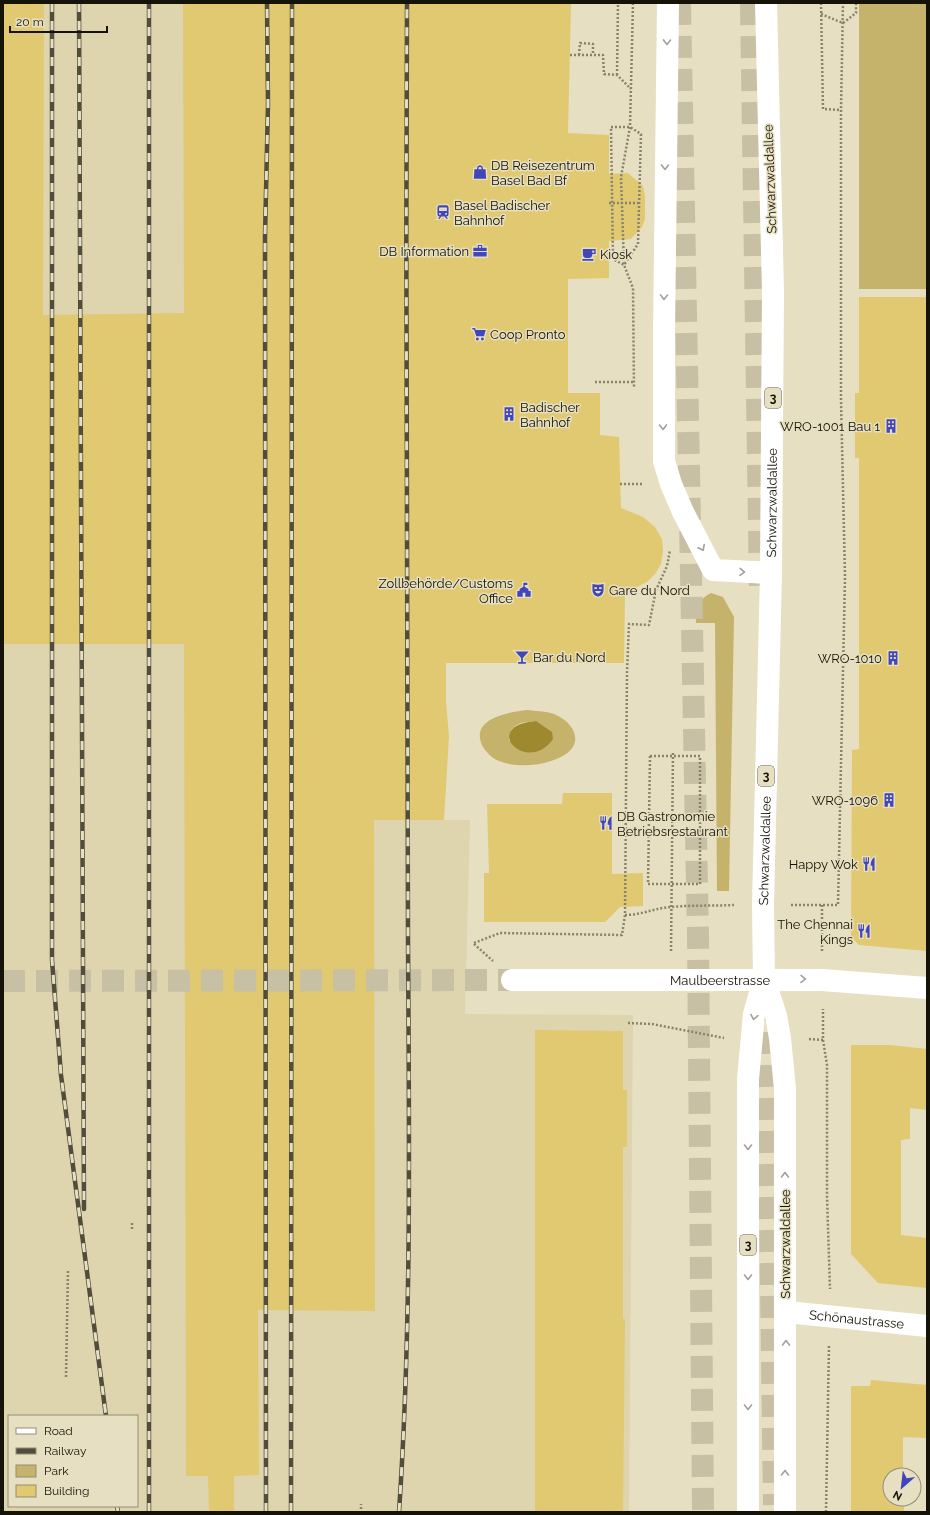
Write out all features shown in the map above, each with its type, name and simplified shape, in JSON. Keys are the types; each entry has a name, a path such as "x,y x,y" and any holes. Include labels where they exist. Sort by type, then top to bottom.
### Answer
{"main road":[{"path":"668,3 664,461 671,484 683,512 714,570 771,573"},
{"name":"Schwarzwaldallee","path":"766,3 773,292 771,573 763,904 764,979 777,1023 785,1089 785,1512"},
{"name":"Schwarzwaldallee","path":"748,1512 748,1079 754,1014 764,979"},
{"name":"Maulbeerstrasse","path":"512,980 822,980 927,988"},
{"name":"Schönaustrasse","path":"786,1312 927,1326"}],"path":[{"path":"617,75 618,3"},
{"path":"633,3 630,127 621,177 624,265 633,288"},
{"path":"821,3 823,109 841,110"},
{"path":"625,915 640,914 652,909 671,907 763,904 838,905 845,576 841,401 841,110 843,3"},
{"path":"843,23 856,13 856,3"},
{"path":"821,14 843,23"},
{"path":"579,55 580,43 593,44 593,55"},
{"path":"570,55 603,55 604,74 617,75 631,89"},
{"path":"624,265 613,259 610,203 611,127 630,127"},
{"path":"610,203 639,203"},
{"path":"595,382 633,382"},
{"path":"620,484 644,484"},
{"path":"474,943 500,933 622,934 625,915 627,672 629,624 649,625 656,590 667,566 671,546"},
{"path":"671,980 673,752"},
{"path":"650,756 700,756 700,884 672,884 648,884 650,756"},
{"path":"823,1040 827,1066 827,1196 831,1316 827,1371 826,1512"},
{"path":"132,1223 132,1229"},
{"path":"66,1378 68,1269"},
{"path":"361,1504 361,1509"}],"shaded area":[{"path":"3,3 416,3 419,820 470,820 465,1014 633,1015 629,1512 3,1512"},
{"path":"536,721 552,732 553,739 543,749 532,752 521,751 513,746 509,739 511,731 519,725"}],"green space":[{"path":"859,3 927,3 927,289 859,289"},
{"path":"711,593 723,597 734,617 729,891 717,891 715,623 696,623 698,605 702,599"},
{"path":"527,710 554,714 562,718 568,723 575,734 573,746 561,757 538,764 514,765 494,759 483,747 480,737 481,730 486,724 501,715","holes":["536,721 509,741 509,735 513,727 521,723"]}],"building":[{"path":"3,3 44,3 43,315 184,313 183,3 571,3 568,133 609,135 609,174 628,173 643,186 645,197 645,219 642,227 631,239 609,241 609,278 568,279 568,393 600,393 600,435 619,437 621,508 643,517 655,527 662,539 663,551 661,564 655,574 647,582 625,593 624,663 446,663 446,702 449,736 444,820 374,820 375,1311 258,1310 259,1475 234,1476 234,1512 209,1512 208,1476 186,1476 184,644 3,644"},
{"path":"859,297 927,297 927,951 859,945 851,937 852,750 859,749 859,458 855,458 855,393 859,393"},
{"path":"563,793 612,793 612,874 643,873 643,906 620,907 605,922 484,922 484,873 489,873 487,804 562,804"},
{"path":"535,1030 623,1031 623,1090 627,1090 627,1147 623,1147 623,1319 625,1319 623,1512 535,1512"},
{"path":"851,1045 891,1045 927,1049 927,1110 910,1108 910,1139 901,1140 901,1235 927,1238 927,1288 878,1283 851,1254"},
{"path":"871,1380 927,1385 927,1438 903,1437 903,1467 882,1467 882,1507 904,1507 904,1512 851,1512 851,1386 870,1386"}],"tunnel":[{"path":"680,3 698,937 703,1512"},
{"path":"751,3 760,591"},
{"path":"3,981 512,980"},
{"path":"767,999 774,1505"}],"railway":[{"path":"52,3 52,960 61,1075 106,1415"},
{"path":"79,3 84,1209"},
{"path":"149,3 149,1512"},
{"path":"266,1512 265,236 268,104 267,3"},
{"path":"291,1512 292,3"},
{"path":"399,1512 406,1368 409,1224 406,353 407,3"},
{"path":"117,1507 118,1512"}],"place":[{"name":"DB Reisezentrum Basel Bad Bf","path":"480,172"},
{"name":"Basel Badischer Bahnhof","path":"443,212"},
{"name":"DB Information","path":"480,251"},
{"name":"Kiosk","path":"589,254"},
{"name":"Coop Pronto","path":"479,334"},
{"name":"Badischer Bahnhof","path":"509,414"},
{"name":"WRO-1001 Bau 1","path":"891,426"},
{"name":"Zollbehörde/Customs Office","path":"524,590"},
{"name":"Gare du Nord","path":"598,590"},
{"name":"Bar du Nord","path":"522,657"},
{"name":"WRO-1010","path":"893,658"},
{"name":"WRO-1096","path":"889,800"},
{"name":"DB Gastronomie Betriebsrestaurant","path":"606,823"},
{"name":"Happy Wok","path":"869,864"},
{"name":"The Chennai Kings","path":"864,931"}]}
